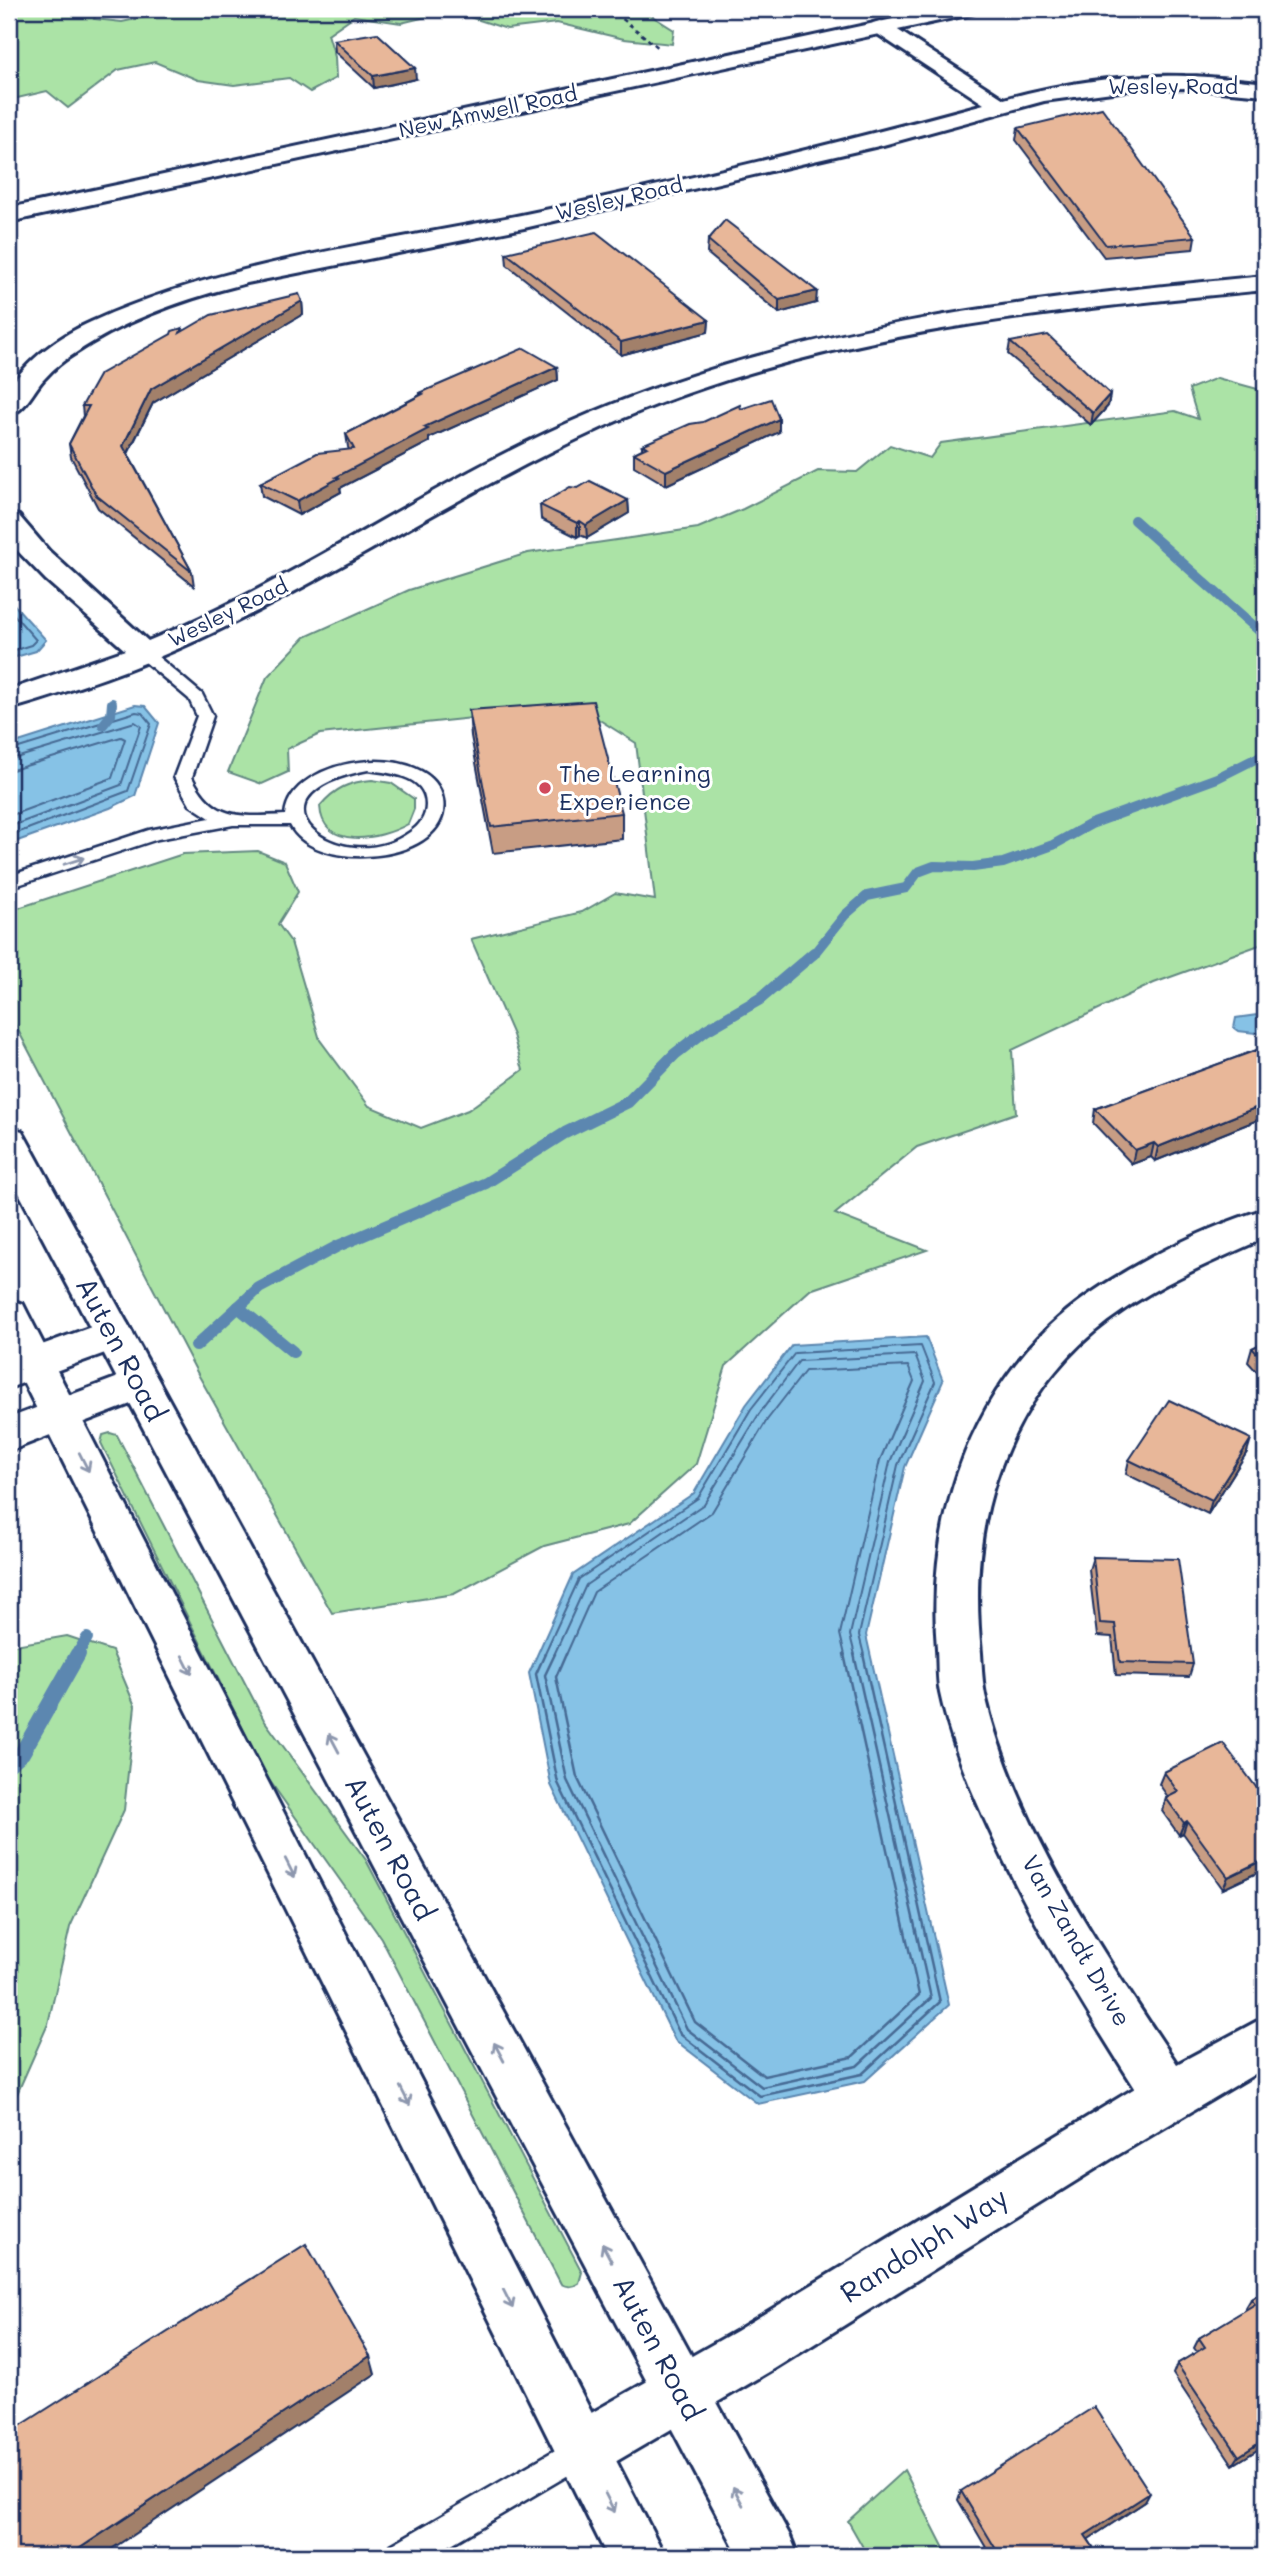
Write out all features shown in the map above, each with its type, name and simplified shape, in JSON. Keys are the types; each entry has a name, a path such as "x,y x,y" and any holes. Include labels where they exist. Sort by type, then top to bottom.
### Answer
{"street":[{"name":"New Amwell Road","path":"9,215 967,9"},
{"path":"880,27 1001,106"},
{"name":"Wesley Road","path":"9,407 36,372 62,350 97,328 195,289 246,276 523,221 883,138 1001,106 1065,92 1135,83 1185,82 1265,89"},
{"name":"Wesley Road","path":"9,700 144,653 265,597 536,448 611,414 732,371 881,332 964,316 1041,305 1265,283"},
{"name":"Wesley Road","path":"9,522 23,542 117,625 144,653"},
{"name":"Auten Road","path":"9,1140 770,2556"},
{"name":"Van Zandt Drive","path":"1168,2095 1052,1910 1004,1812 963,1697 954,1613 958,1551 973,1479 1002,1418 1043,1358 1096,1309 1151,1274 1265,1223"},
{"path":"9,1314 21,1368 60,1416 637,2556"},
{"path":"21,1368 113,1334"},
{"path":"9,1435 140,1384"},
{"name":"Randolph Way","path":"583,2449 683,2395 1168,2095 1265,2041"}],"lane":[{"path":"144,653 196,697 205,716 183,777 195,800 211,812 230,820"},
{"path":"368,765 391,767 411,773 427,783 435,796 436,811 430,825 415,837 395,846 372,851 349,852 329,847 312,839 300,828 297,820 297,800 307,787 324,776 345,768 368,765"},
{"path":"9,882 155,834 230,820 297,820"},
{"path":"402,2556 583,2449"}],"path":[{"path":"610,9 663,51"}],"green space":[{"path":"9,9 98,9 94,19 122,22 183,9 659,9 652,16 674,30 672,44 624,39 557,23 507,29 451,11 401,23 354,16 328,34 335,57 336,78 310,92 289,78 234,85 198,80 155,62 118,70 68,108 47,91 9,100"},
{"path":"1217,378 1265,391 1265,943 1154,983 1012,1050 1016,1113 917,1147 835,1214 927,1250 810,1290 726,1366 696,1464 629,1524 544,1546 454,1594 332,1613 199,1376 9,1013 9,911 183,854 258,851 285,862 298,892 278,924 291,942 320,1040 369,1106 421,1128 468,1110 523,1070 513,1035 471,939 582,912 615,893 655,900 636,743 579,707 320,734 287,749 288,772 262,784 228,772 267,677 305,637 409,590 528,553 698,528 743,509 818,471 857,472 890,445 930,458 941,443 1175,411 1198,419 1189,389"},
{"path":"372,780 391,783 414,799 414,809 408,824 368,837 341,836 331,830 323,820 320,806 343,787"},
{"path":"103,1435 117,1435 264,1720 366,1860 582,2272 579,2283 573,2286 561,2284 381,1938 267,1777 101,1443"},
{"path":"67,1636 112,1651 135,1706 124,1810 70,1927 48,2024 9,2112 9,1646"},
{"path":"904,2470 948,2556 868,2556 848,2521"}],"water":[{"path":"9,599 46,640 36,651 9,659"},
{"path":"135,705 145,706 159,723 135,796 110,808 9,844 9,745"},
{"path":"1265,1009 1264,1034 1238,1031 1234,1028 1236,1018 1257,1015"},
{"path":"926,1337 943,1381 905,1467 866,1635 949,2005 865,2081 758,2104 675,2040 551,1785 529,1673 573,1575 694,1493 746,1405 792,1345"}],"building":[{"path":"377,33 415,68 373,76 334,40"},
{"path":"1102,108 1195,237 1106,245 1018,128"},
{"path":"725,220 817,291 779,300 708,240"},
{"path":"596,232 709,320 621,342 506,253"},
{"path":"299,294 302,301 151,389 123,446 192,572 96,495 69,444 89,406 82,406 100,374 172,331 182,328 180,333 211,315"},
{"path":"1048,335 1110,394 1093,413 1010,342"},
{"path":"524,348 557,367 424,427 428,429 336,477 339,478 297,501 260,483 317,453 354,449 346,434 423,394 420,393"},
{"path":"771,399 779,419 666,471 634,453 647,447 642,445 690,424 703,422 740,405 741,409"},
{"path":"590,481 628,500 586,525 540,505 570,487 578,488"},
{"name":"The Learning Experience","path":"593,701 622,813 491,827 469,710"},
{"path":"1265,1047 1265,1104 1158,1147 1154,1143 1135,1150 1095,1109"},
{"path":"1265,1342 1265,1362 1252,1348"},
{"path":"1169,1400 1251,1439 1212,1500 1129,1460"},
{"path":"1093,1557 1178,1559 1193,1664 1120,1662 1115,1624 1100,1623"},
{"path":"1223,1743 1265,1799 1265,1859 1228,1877 1187,1821 1184,1823 1166,1798 1178,1792 1164,1772"},
{"path":"306,2244 370,2356 68,2556 9,2556 9,2433"},
{"path":"1265,2290 1265,2439 1239,2456 1177,2364 1205,2347 1199,2338 1255,2304 1251,2299"},
{"path":"1094,2407 1150,2493 1085,2535 1093,2547 1079,2556 1059,2556 1057,2553 1052,2556 1000,2556 961,2491"}],"waterway":[{"path":"1134,520 1265,636"},
{"path":"103,725 111,715 112,703"},
{"path":"813,955 845,915 867,896 906,888 918,872 934,866 973,867 1003,863 1053,845 1091,824 1217,778 1265,754"},
{"path":"238,1307 259,1288 338,1246 486,1183 565,1133 628,1102 675,1054 706,1030 760,999 814,953"},
{"path":"196,1346 238,1307"},
{"path":"238,1307 293,1352"},
{"path":"77,1655 87,1638"},
{"path":"9,1764 22,1753 78,1654"}],"place":[{"name":"The Learning Experience","path":"545,788"}]}
